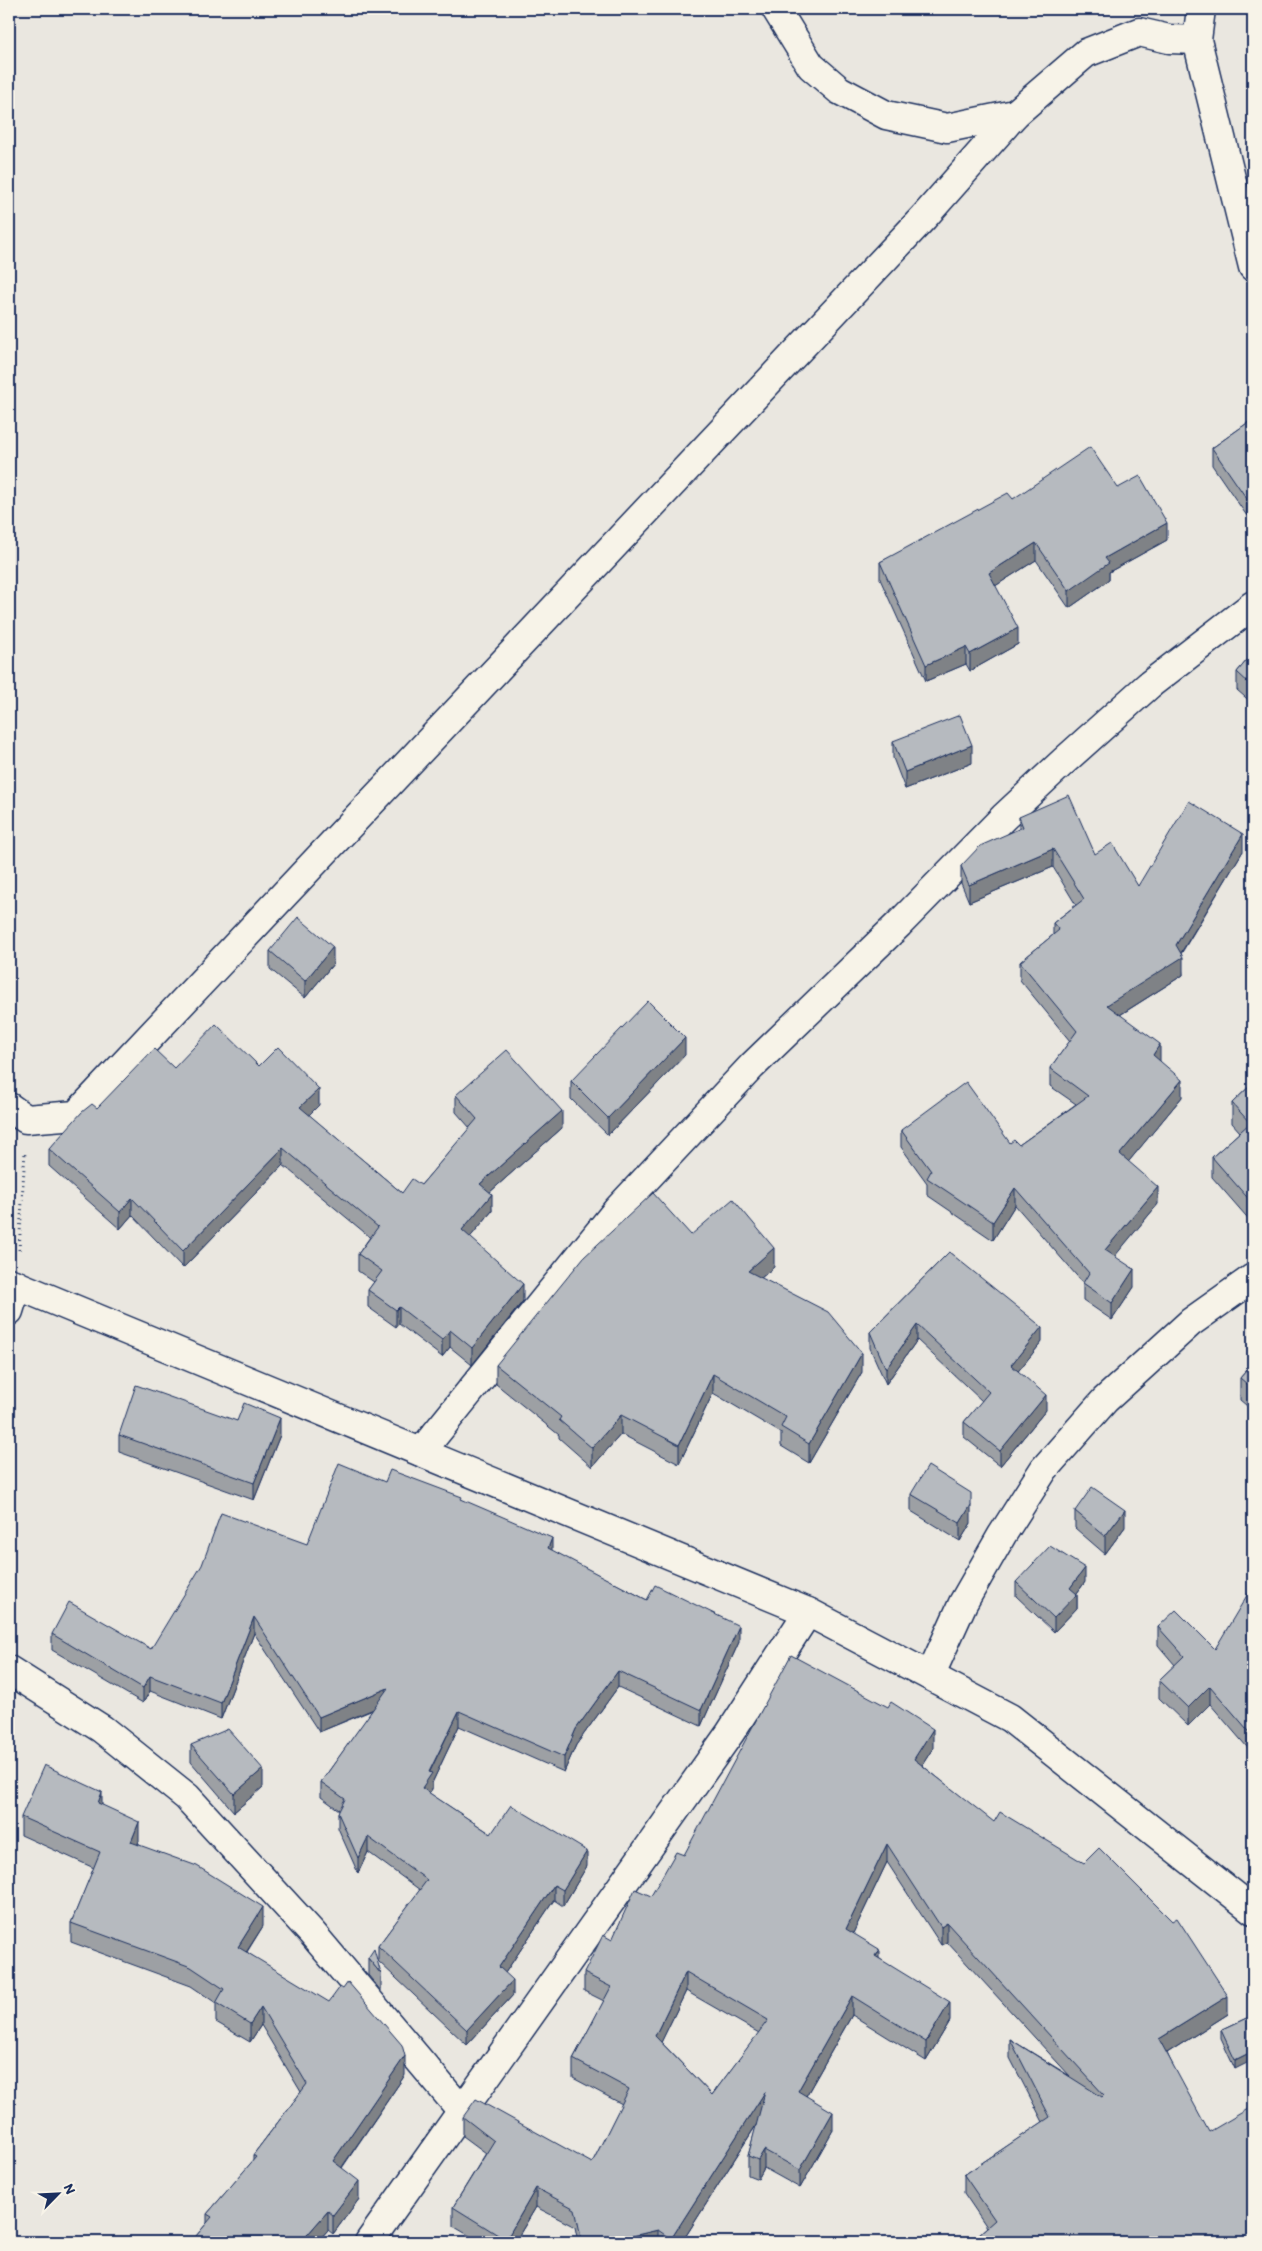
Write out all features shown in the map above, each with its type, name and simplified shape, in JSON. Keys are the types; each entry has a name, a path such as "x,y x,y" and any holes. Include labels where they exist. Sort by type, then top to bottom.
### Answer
{"street":[{"path":"776,9 811,66 839,90 886,115 948,128 1015,114"},
{"path":"1201,9 1197,40 1253,267"},
{"path":"18,1113 76,1116 924,217 1015,114 1086,53 1139,32 1169,39 1197,40"},
{"path":"421,1452 617,1210 752,1066 899,924 1004,817 1064,761 1149,684 1253,605"},
{"path":"930,1676 963,1603 1002,1535 1044,1468 1105,1400 1191,1322 1253,1278"},
{"path":"9,1311 13,1284 808,1612 1010,1718 1253,1910"},
{"path":"369,2242 730,1733 808,1612"},
{"path":"9,1670 102,1729 187,1797 312,1933 462,2111"}],"path":[{"path":"13,1284 18,1113"}],"building":[{"path":"1253,419 1253,495 1247,499 1212,448"},
{"path":"1090,447 1118,488 1140,476 1167,523 1105,558 1109,563 1069,591 1036,543 989,573 1018,628 970,654 966,647 926,665 880,562 1008,493 1013,499"},
{"path":"1253,653 1253,687 1237,672"},
{"path":"960,715 972,745 905,772 893,741"},
{"path":"1069,795 1095,854 1112,843 1138,886 1189,801 1243,834 1176,945 1183,957 1107,1005 1160,1044 1153,1055 1182,1080 1120,1154 1158,1187 1105,1250 1134,1269 1112,1303 1083,1283 1089,1273 1015,1188 993,1222 927,1178 931,1171 901,1130 966,1082 1010,1143 1014,1140 1019,1145 1088,1096 1050,1068 1077,1031 1020,962 1059,930 1053,923 1084,899 1053,849 969,885 961,866 980,846 1023,827 1019,817"},
{"path":"298,917 333,947 305,981 270,951"},
{"path":"648,1001 685,1038 608,1118 571,1081"},
{"path":"216,1024 259,1066 278,1047 319,1089 300,1107 402,1193 412,1179 421,1185 477,1119 456,1095 507,1050 562,1111 480,1184 492,1194 462,1230 523,1284 472,1348 450,1330 442,1340 399,1307 396,1310 368,1290 382,1271 358,1254 378,1227 283,1148 183,1251 132,1198 120,1212 49,1149 82,1112 92,1104 97,1108 154,1049 174,1068"},
{"path":"1253,1083 1253,1204 1212,1157 1250,1123 1232,1103"},
{"path":"653,1193 691,1235 733,1199 774,1248 748,1271 828,1312 862,1353 809,1444 781,1427 786,1417 713,1374 679,1445 621,1415 592,1448 559,1420 561,1417 496,1365 584,1257"},
{"path":"949,1252 1042,1327 1011,1365 1046,1395 1000,1451 964,1422 989,1392 917,1325 886,1369 870,1332"},
{"path":"1253,1363 1253,1389 1240,1378"},
{"path":"136,1385 237,1421 244,1403 280,1418 254,1483 119,1435"},
{"path":"339,1463 385,1482 390,1470 462,1497 461,1499 552,1538 548,1548 647,1600 655,1585 739,1626 701,1710 618,1671 576,1729 564,1757 459,1711 429,1772 432,1773 422,1788 491,1834 511,1805 587,1851 563,1890 554,1885 499,1967 513,1980 467,2030 378,1946 427,1880 368,1837 358,1858 338,1813 345,1799 321,1782 388,1688 319,1717 254,1617 221,1703 150,1676 143,1688 52,1634 69,1602 151,1649 202,1565 221,1513 307,1544"},
{"path":"928,1466 971,1493 971,1505 960,1523 911,1494"},
{"path":"1092,1487 1125,1510 1105,1536 1075,1511"},
{"path":"1050,1546 1085,1568 1070,1588 1077,1594 1054,1618 1016,1582"},
{"path":"1249,1592 1253,1594 1253,1736 1210,1686 1188,1708 1159,1680 1184,1656 1158,1627 1176,1610 1215,1649"},
{"path":"791,1655 888,1707 891,1702 933,1729 914,1759 994,1822 1000,1812 1084,1863 1099,1848 1172,1921 1177,1918 1228,1996 1159,2039 1209,2132 1253,2106 1253,2242 1220,2242 1218,2239 1211,2242 1162,2242 1159,2236 1146,2242 970,2242 995,2220 964,2175 1050,2117 1010,2039 1102,2097 1104,2095 947,1923 941,1927 887,1844 846,1929 879,1949 875,1956 950,2002 926,2042 852,1996 798,2091 833,2112 800,2170 764,2150 758,2160 748,2156 765,2092 671,2239 658,2230 607,2242 582,2242 575,2209 536,2188 506,2240 453,2207 494,2141 463,2117 476,2099 592,2163 629,2089 573,2059 611,1987 584,1973 603,1935 612,1940 635,1889 651,1896 676,1852 684,1855","holes":["686,1972 768,2020 712,2095 655,2036"]},
{"path":"228,1729 263,1769 234,1794 191,1745"},
{"path":"44,1765 102,1792 98,1803 139,1822 131,1842 197,1866 263,1907 238,1947 329,2002 340,1987 343,1989 348,1982 402,2045 405,2056 333,2161 359,2181 333,2215 328,2211 301,2242 191,2242 212,2217 207,2214 256,2157 253,2155 307,2084 261,2007 250,2024 216,2003 224,1989 191,1967 71,1923 100,1852 21,1817"},
{"path":"374,1949 381,1974 368,1958"},
{"path":"1253,2015 1253,2051 1235,2060 1221,2030"}]}
